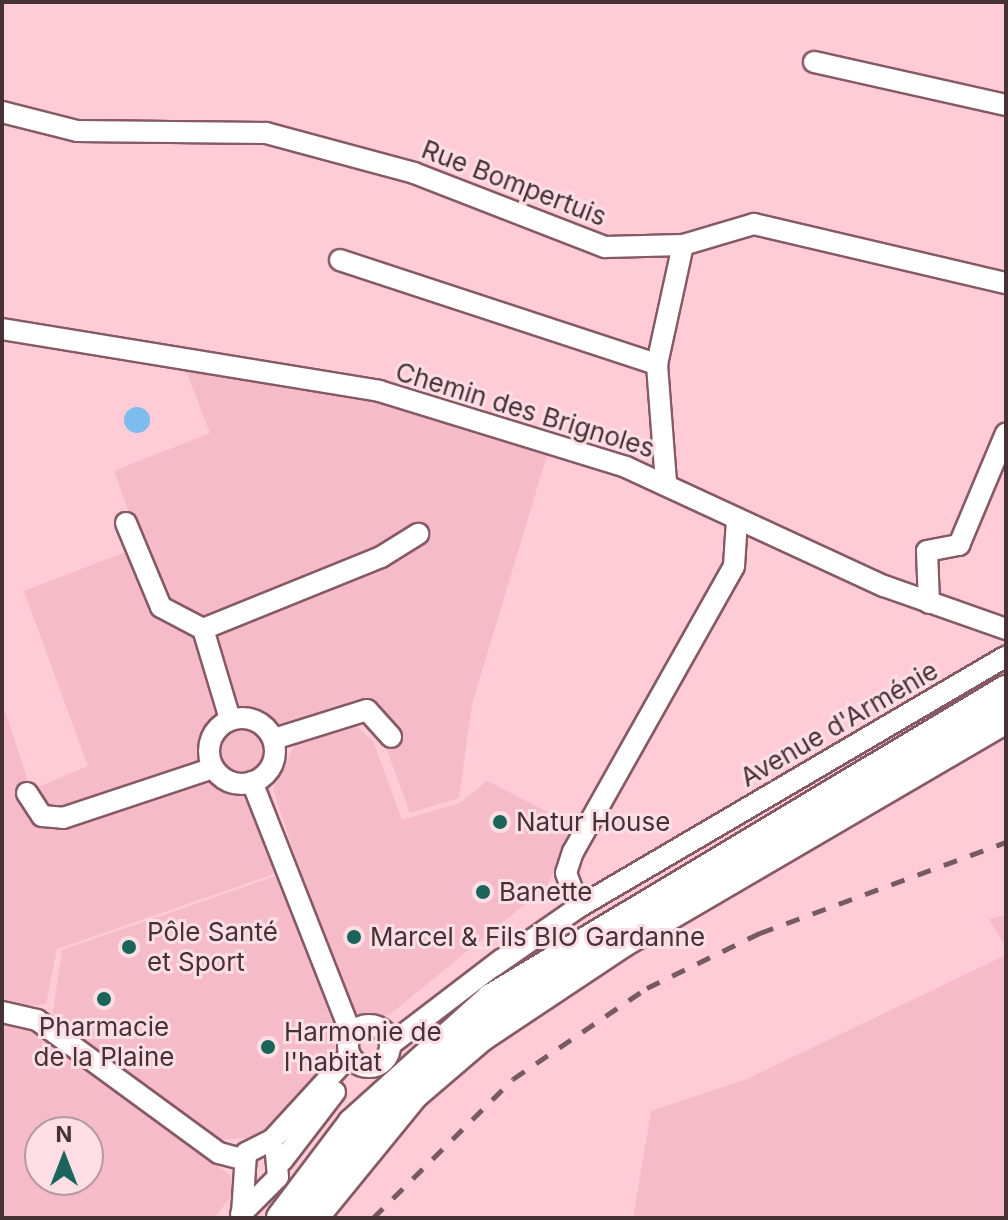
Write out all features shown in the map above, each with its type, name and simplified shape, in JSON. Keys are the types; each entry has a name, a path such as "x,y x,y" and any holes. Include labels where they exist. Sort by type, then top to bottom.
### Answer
{"highway":[{"path":"282,1218 353,1124 492,999 1006,691"},
{"path":"312,1218 413,1094 481,1036 622,942 1006,718"}],"street":[{"path":"814,62 1006,105"},
{"name":"Rue Bompertuis","path":"2,112 77,131 266,133 414,173 605,247 683,245 754,224 1006,283"},
{"path":"666,482 657,364 683,245"},
{"path":"340,260 657,364"},
{"name":"Chemin des Brignoles","path":"2,329 347,384 666,482 737,520 929,603 1006,629"},
{"path":"929,603 927,551 959,545 1006,433"},
{"path":"577,902 566,873 573,852 734,566 737,520"},
{"path":"126,523 161,607 203,629 230,719"},
{"path":"203,629 381,557 418,534"},
{"name":"Avenue d'Arménie","path":"386,1036 453,997 577,902 698,836 1006,656"},
{"path":"274,739 367,710 391,737"},
{"path":"230,719 261,723 274,739 274,760 252,782 230,782 213,768 210,740 230,719"},
{"path":"27,793 42,816 63,818 213,768"},
{"path":"252,782 349,1028"},
{"path":"2,1012 61,1035 219,1153 249,1161 282,1161"},
{"path":"240,1216 270,1185 282,1161 354,1059 356,1029 386,1036 382,1063 354,1059"},
{"path":"240,1216 249,1161 354,1059"},
{"path":"249,1161 270,1185"}],"shaded area":[{"path":"183,363 353,389 548,452 472,704 459,798 410,813 384,742 363,721 289,741 269,785 294,867 57,949 46,1004 2,1008 2,702 31,790 88,766 24,591 141,546 114,471 210,433"},
{"path":"355,725 373,741 402,820 460,803 487,781 577,827 546,887 389,1015 358,1021 334,1039 338,1061 260,1137 215,1140 52,1017 62,950 299,868 273,789 295,745"},
{"path":"1006,915 1006,947 989,919"},
{"path":"1006,955 1006,1218 633,1218 651,1111 747,1079"},
{"path":"2,1020 52,1040 231,1176 236,1190 214,1218 2,1218"}],"water":[{"path":"137,407 146,411 150,420 146,429 137,433 128,429 124,420 128,411"}],"railway":[{"path":"373,1218 513,1079 647,988 760,933 1006,842"}],"place":[{"name":"Natur House","path":"500,822"},
{"name":"Banette","path":"483,892"},
{"name":"Marcel & Fils BIO Gardanne","path":"354,937"},
{"name":"Pôle Santé et Sport","path":"129,947"},
{"name":"Pharmacie de la Plaine","path":"104,999"},
{"name":"Harmonie de l'habitat","path":"268,1047"}]}
